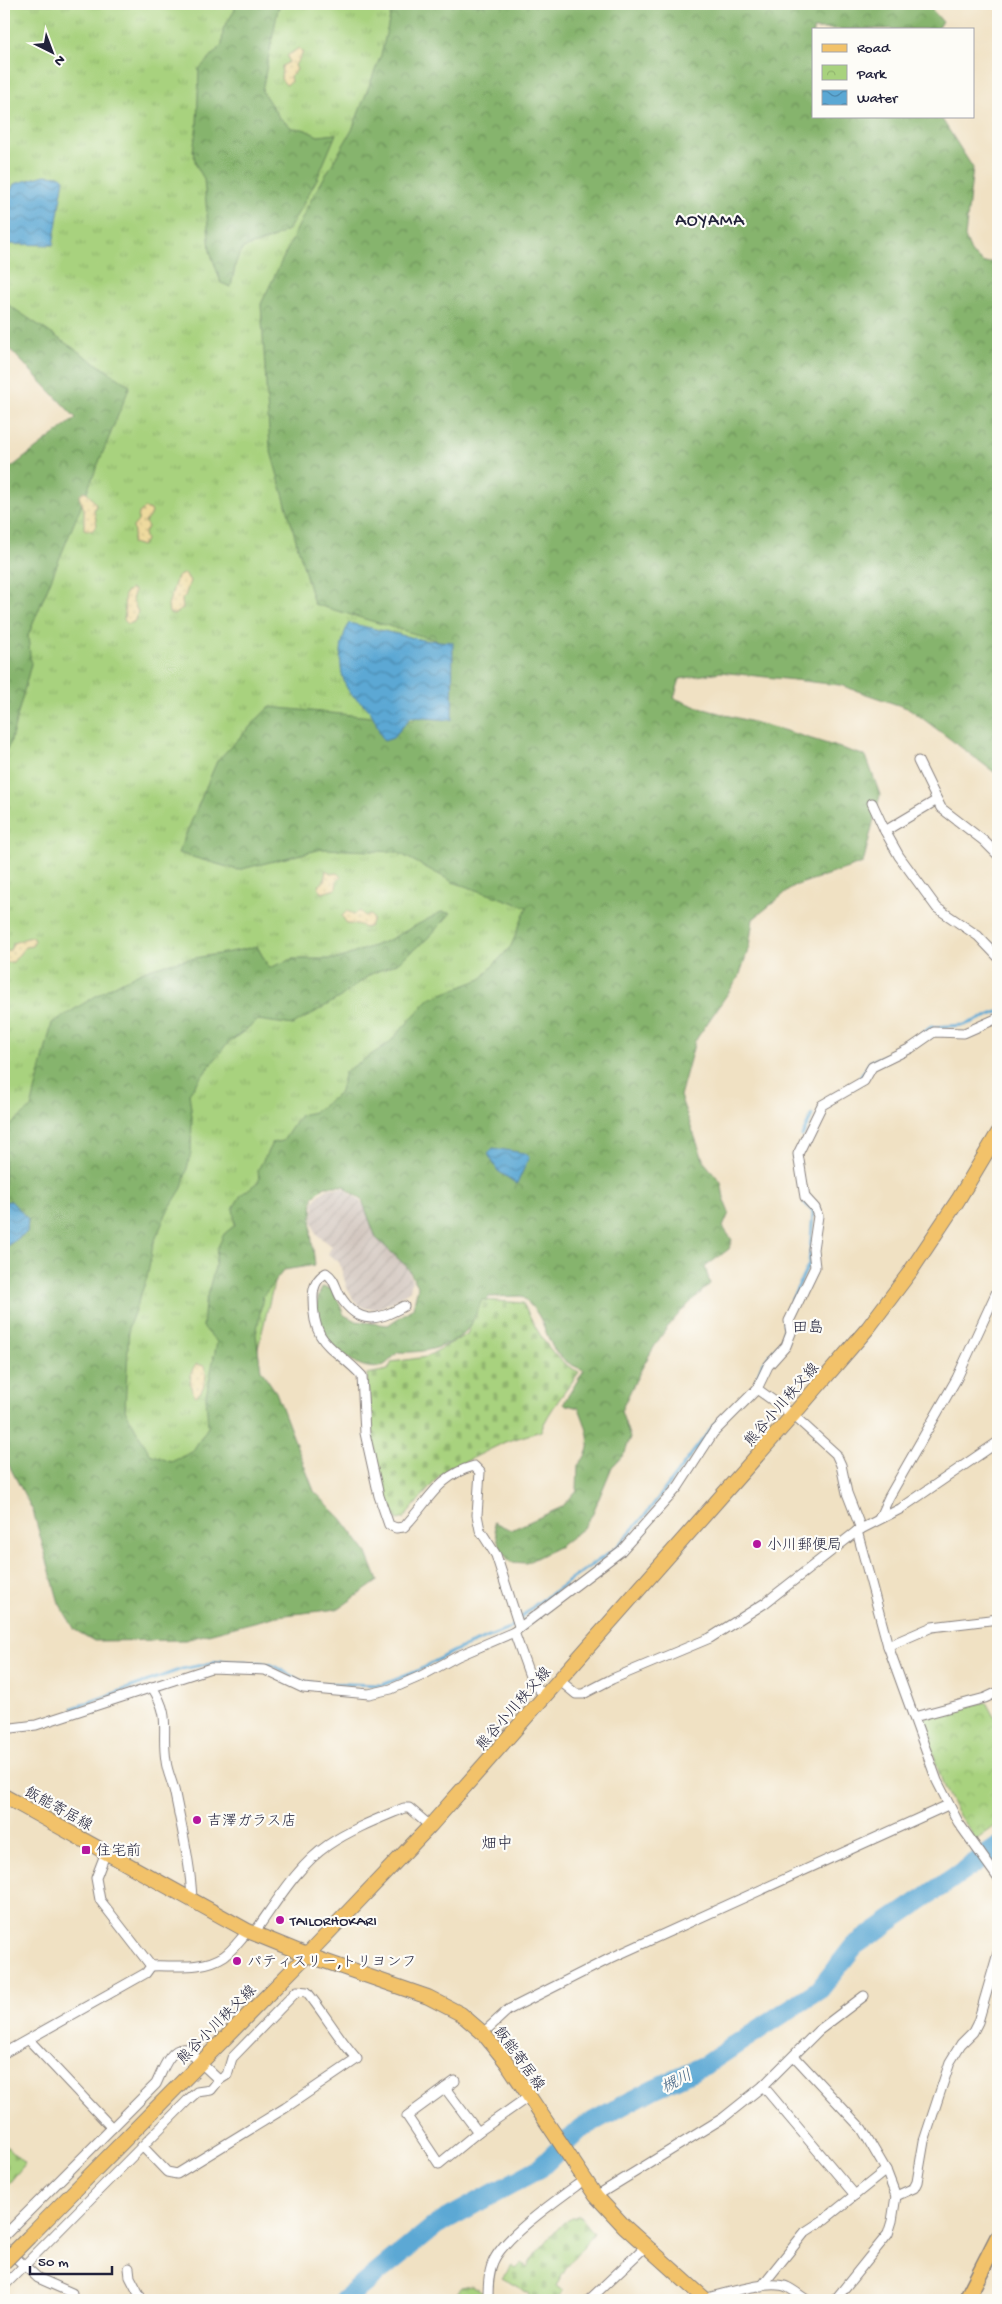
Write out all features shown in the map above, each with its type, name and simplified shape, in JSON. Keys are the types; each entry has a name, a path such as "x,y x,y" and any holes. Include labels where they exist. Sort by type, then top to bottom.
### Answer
{"highway":[{"path":"966,2300 998,2238"}],"main road":[{"name":"熊谷小川秩父線","path":"4,2262 307,1955 430,1826 546,1696 868,1328 910,1272 958,1200 998,1133"},
{"name":"飯能寄居線","path":"4,1796 251,1932 307,1955 428,1997 461,2014 483,2033 507,2063 596,2196 646,2246 705,2299"}],"street":[{"path":"918,761 941,808 998,854"},
{"path":"884,831 937,800"},
{"path":"872,803 884,831 899,856 938,908 978,936 998,957"},
{"path":"4,1729 36,1725 211,1668 252,1668 265,1670 303,1688 369,1694 391,1689 421,1676 517,1629 621,1551 678,1487 713,1433 757,1389 768,1366 786,1346 791,1333 789,1321 814,1268 813,1249 818,1216 815,1208 805,1197 798,1154 822,1105 864,1081 872,1067 911,1048 934,1032 964,1033 998,1018"},
{"path":"404,1306 378,1319 366,1318 351,1310 340,1295 333,1277 326,1273 318,1277 312,1290 313,1321 319,1336 362,1376 365,1434 379,1496 389,1525 396,1528 404,1527 438,1485 454,1472 474,1466 480,1472 477,1516 480,1530 496,1556 532,1682 546,1696"},
{"path":"879,1519 889,1497 957,1378 998,1289"},
{"path":"757,1389 793,1415 836,1454 841,1465 847,1493 859,1530 888,1646 914,1718 948,1805 998,1878"},
{"path":"559,1680 576,1694 583,1694 612,1679 710,1638 764,1603 859,1530 900,1509 998,1442"},
{"path":"888,1646 932,1627 998,1619"},
{"path":"152,1687 160,1700 166,1720 166,1760 175,1793 191,1877 192,1901"},
{"path":"914,1718 984,1698 998,1692"},
{"path":"483,2033 508,2010 611,1958 948,1805"},
{"path":"151,1966 198,1965 212,1962 225,1956 251,1932 298,1874 334,1842 354,1829 404,1808 409,1808 430,1826"},
{"path":"106,1852 96,1878 100,1900 151,1966"},
{"path":"896,2196 914,2188 917,2182 924,2141 950,2062 961,2044 973,2032 978,2022 998,1954"},
{"path":"4,2053 146,1973 151,1966"},
{"path":"4,2286 24,2265 142,2146 189,2099 197,2092 211,2090 219,2080 227,2075 232,2058 297,1991 307,1992 320,2008 331,2028 357,2059 285,2108 177,2174 167,2172 142,2146"},
{"path":"596,2196 723,2118 762,2086 818,2031 864,1996"},
{"path":"30,2040 112,2128"},
{"path":"4,2236 156,2084 172,2055 177,2050 186,2049 219,2080"},
{"path":"794,2056 862,2129 886,2170 896,2196 888,2234 835,2300"},
{"path":"454,2082 407,2116 439,2164 478,2132 528,2097"},
{"path":"762,2086 855,2195"},
{"path":"445,2088 478,2132"},
{"path":"761,2287 805,2232 886,2170"},
{"path":"488,2300 490,2273 500,2251 581,2175"},
{"path":"589,2300 646,2246"},
{"path":"4,2247 38,2278 72,2292 72,2300"},
{"path":"128,2268 130,2277 142,2300"},
{"path":"705,2299 739,2289 774,2284 786,2286 806,2300"}],"shaded area":[{"path":"329,1188 343,1188 357,1198 370,1213 389,1247 407,1268 412,1280 410,1290 394,1301 376,1309 364,1308 355,1302 347,1288 339,1262 328,1254 332,1246 316,1234 313,1222 314,1202 319,1195"}],"green space":[{"path":"4,4 489,4 436,580 555,942 299,1180 209,1550 4,1403 4,650 102,420 4,329"},
{"path":"234,4 279,4 262,91 279,117 292,128 303,129 318,136 336,134 317,179 289,229 271,239 243,248 236,262 231,287 221,283 210,251 204,179 196,165 193,151 197,125 199,69 222,45 223,29 235,10"},
{"path":"393,4 927,4 942,21 938,28 812,28 812,118 941,118 973,168 965,237 972,254 984,263 998,261 998,775 910,709 840,685 720,672 680,679 674,698 700,708 783,730 866,756 880,795 863,863 794,886 753,919 749,947 739,977 695,1041 680,1096 704,1162 721,1182 729,1213 723,1227 732,1240 729,1249 705,1267 710,1284 669,1325 635,1381 621,1411 630,1438 625,1453 612,1467 592,1515 583,1528 560,1546 526,1563 510,1562 497,1539 494,1522 511,1530 562,1507 577,1490 578,1465 584,1459 588,1445 587,1431 579,1408 563,1404 584,1370 559,1356 554,1350 538,1315 522,1296 489,1297 471,1325 464,1333 450,1343 433,1349 398,1352 386,1364 375,1368 354,1362 334,1347 326,1338 316,1321 317,1304 322,1287 333,1289 344,1315 356,1321 388,1325 413,1308 418,1286 407,1267 376,1238 362,1200 343,1186 325,1186 313,1197 311,1233 315,1265 284,1270 263,1296 256,1335 261,1370 276,1392 314,1491 341,1518 367,1553 378,1581 338,1609 277,1616 185,1640 94,1641 75,1630 59,1603 33,1511 4,1456 4,1248 27,1232 11,1201 4,1202 4,1131 31,1108 52,1023 124,980 164,964 257,946 269,968 292,959 338,959 387,941 441,912 451,913 427,939 397,963 371,974 339,998 293,1025 258,1020 226,1045 189,1093 192,1117 191,1153 182,1188 167,1212 153,1245 147,1278 129,1326 125,1410 150,1454 171,1462 192,1452 208,1427 206,1396 217,1342 203,1327 205,1303 215,1267 217,1249 224,1234 235,1225 233,1208 241,1195 259,1181 258,1170 272,1143 283,1141 300,1115 314,1112 339,1094 345,1072 389,1043 429,999 481,979 511,946 527,907 453,882 397,852 322,849 238,870 178,853 217,761 269,707 413,721 439,641 314,604 270,448 261,304 311,200 352,130 381,55"},
{"path":"4,302 130,386 28,636 31,664 10,744 4,753 4,473 76,418 4,343"},
{"path":"482,1300 523,1303 539,1333 552,1352 560,1360 579,1372 553,1408 541,1431 505,1442 441,1474 404,1518 398,1520 389,1513 371,1431 367,1374 388,1370 392,1362 426,1357 467,1334"},
{"path":"986,1702 994,1717 998,1717 998,1824 976,1840 956,1811 944,1787 922,1721 925,1717"},
{"path":"4,2144 25,2164 4,2189"},
{"path":"579,2215 594,2233 567,2267 556,2286 563,2291 556,2300 528,2300 530,2294 502,2278 512,2266 516,2269 522,2263 527,2267 536,2253 564,2222"},
{"path":"471,2285 483,2292 484,2300 451,2300 462,2287"}],"sand":[{"path":"299,48 303,53 295,65 297,70 290,76 291,82 286,85 281,79 282,66 289,62 287,56"},
{"path":"83,491 87,492 96,504 94,510 97,525 92,531 84,529 84,509 79,497"},
{"path":"145,508 151,510 152,513 145,522 148,527 144,534 146,540 142,546 132,543 133,527 138,521 139,513"},
{"path":"185,573 190,581 185,596 182,599 183,608 174,615 169,613 168,605 177,577"},
{"path":"131,589 135,591 132,599 138,612 134,622 128,624 124,620 124,597 125,593"},
{"path":"326,870 331,874 337,873 341,877 337,881 336,889 322,893 318,886 324,881"},
{"path":"347,911 354,914 360,911 365,916 371,915 373,920 369,927 364,928 360,925 347,924 342,916"},
{"path":"33,937 35,941 32,946 25,947 13,962 4,965 4,953 10,950 13,943"},
{"path":"196,1364 204,1366 206,1378 201,1391 196,1396 193,1393 190,1381"}],"water":[{"path":"45,175 61,176 64,179 53,245 4,244 4,205 14,184"},
{"path":"349,623 423,640 453,642 452,720 411,717 393,738 384,741 375,719 369,710 351,694 343,678 341,649"},
{"path":"493,1148 524,1153 529,1157 517,1184 498,1171 488,1154"},
{"path":"11,1201 28,1219 27,1232 4,1248 4,1202"}],"waterway":[{"path":"906,1046 931,1027 964,1025 998,1012"},
{"path":"858,1081 870,1062 889,1054"},
{"path":"802,1136 812,1115"},
{"path":"795,1154 793,1157 798,1182"},
{"path":"754,1386 762,1365 783,1339 784,1316 809,1264 813,1212 804,1202"},
{"path":"73,1708 182,1669 222,1661 272,1665 301,1681 313,1683 382,1685 415,1672 454,1651 509,1629 535,1605 616,1548 646,1514 716,1422 744,1396"},
{"name":"槻川","path":"344,2300 436,2225 540,2168 581,2128 653,2089 705,2065 820,1989 854,1946 998,1847"}],"place":[{"name":"小川郵便局","path":"757,1544"},
{"name":"吉澤ガラス店","path":"197,1820"},
{"name":"住宅前","path":"86,1850"},
{"name":"TAILORHOKARI","path":"280,1920"},
{"name":"パティスリー,トリヨンフ","path":"237,1961"}],"district":[{"name":"AOYAMA","path":"710,219"},
{"name":"田島","path":"808,1326"},
{"name":"畑中","path":"497,1842"}]}
